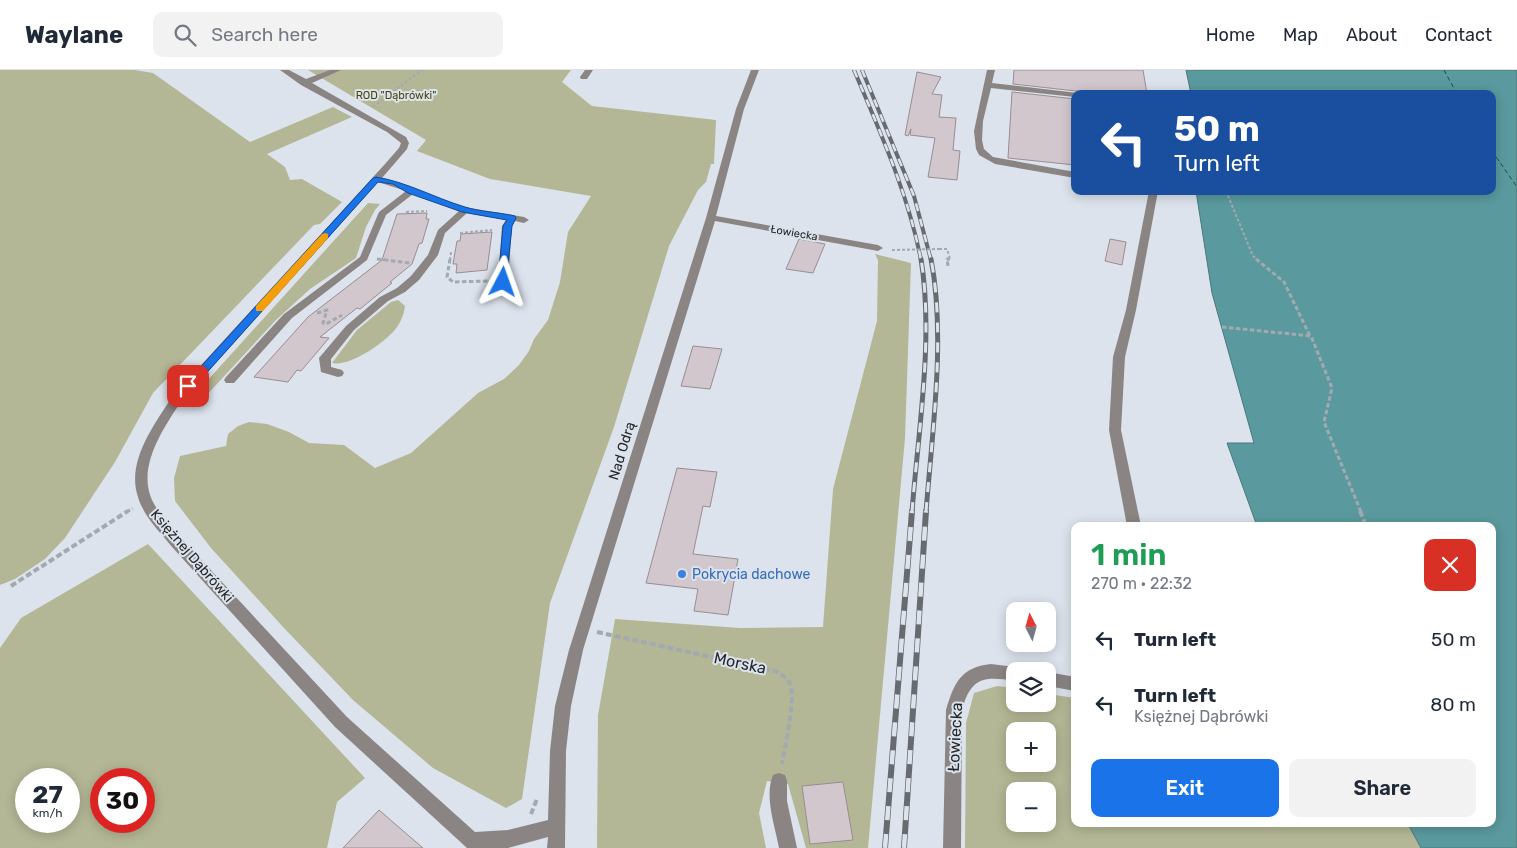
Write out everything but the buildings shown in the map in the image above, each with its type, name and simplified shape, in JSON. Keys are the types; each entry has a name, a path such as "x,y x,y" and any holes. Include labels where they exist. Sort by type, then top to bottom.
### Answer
{"street":[{"name":"Księżnej Dąbrówki","path":"284,70 404,139 405,143 403,149 176,400 160,424 140,473 143,496 154,516 178,544 340,722 477,844 514,838 556,826"},
{"path":"304,83 337,70"},
{"name":"Nad Odrą","path":"556,848 556,770 561,722 570,672 582,628 711,218 740,109 755,70"},
{"path":"991,70 977,131 980,150 988,158 995,161 1071,175"},
{"path":"988,85 1071,95"},
{"path":"376,179 395,182 411,191 465,210 524,220"},
{"path":"230,380 288,316 364,258 382,214 411,191"},
{"path":"1133,522 1115,430 1119,356 1131,310 1153,195"},
{"path":"338,373 325,368 325,358 350,328 384,299 401,290 415,278 433,255 441,232 465,210"},
{"path":"503,282 508,226 512,218"},
{"name":"Łowiecka","path":"711,218 878,248"},
{"name":"Łowiecka","path":"952,848 954,710 956,696 962,684 971,676 991,671 1006,673"},
{"path":"1056,680 1071,683"},
{"path":"779,782 779,801 788,848"}],"path":[{"path":"361,114 372,108 422,70"},
{"path":"1228,195 1253,256 1284,282 1298,314 1311,336 1332,388 1324,422 1364,522"},
{"path":"404,212 432,211"},
{"path":"456,234 498,230"},
{"path":"452,248 447,277 453,282 490,281 491,272 504,271"},
{"path":"892,250 947,249 950,259 946,259 948,266"},
{"path":"364,258 418,263"},
{"path":"312,314 327,310 323,323 326,324 343,315"},
{"path":"1222,327 1311,336"},
{"path":"11,586 132,507 147,503"},
{"path":"132,507 136,515"},
{"name":"Morska","path":"582,628 775,671 788,678 792,696 779,782"},
{"path":"525,819 532,814 538,798 538,789"}],"green space":[{"path":"0,70 135,70 153,73 250,142 333,107 352,117 267,154 285,167 290,180 302,179 342,202 320,224 314,225 153,393 115,462 65,538 45,559 15,579 0,585"},
{"name":"ROD \"Dąbrówki\"","path":"308,70 571,70 562,82 592,106 716,120 714,164 711,164 706,182 698,190 669,246 614,427 550,603 522,799 506,808 433,768 353,700 211,548 175,501 174,478 180,456 226,446 228,434 238,426 249,422 267,424 289,432 309,443 344,445 375,468 411,453 478,393 504,379 519,365 529,351 534,339 548,320 560,282 568,232 591,196 490,179 417,151 426,140"},
{"path":"368,203 380,204 366,227 356,258 310,289 276,320 203,399 195,398 206,382"},
{"path":"875,254 911,263 905,438 868,848 806,848 788,784 767,781 759,813 766,848 597,848 598,715 615,619 740,628 823,627 833,489 877,321 878,260"},
{"path":"398,300 405,306 404,313 398,325 389,336 374,348 348,362 332,363 357,330 391,302"},
{"path":"148,544 365,778 337,802 327,848 0,848 0,648 21,618"},
{"path":"997,686 1006,687 1006,712 1056,712 1056,695 1071,697 1071,827 1410,827 1421,848 965,848 966,723 974,693"}],"water":[{"path":"1186,70 1517,70 1517,848 1421,848 1410,827 1496,827 1496,522 1256,522 1227,443 1254,443 1212,293 1197,195 1496,195 1496,90 1190,90"}],"ferry route":[{"path":"1444,70 1455,90"},
{"path":"1496,157 1517,187"}],"railway":[{"path":"854,70 901,187 921,260"},
{"path":"862,70 914,196 931,260"},
{"path":"912,512 924,385 926,321 925,289 921,259"},
{"path":"926,512 938,352 935,289 931,259"},
{"path":"885,848 912,511"},
{"path":"904,848 926,511"}],"slow traffic":[{"path":"260,309 325,236"}],"place":[{"name":"Pokrycia dachowe","path":"682,574"}],"route":[{"path":"188,386 251,319 376,179 395,182 411,191 465,210 512,218 508,226 503,282"}]}
